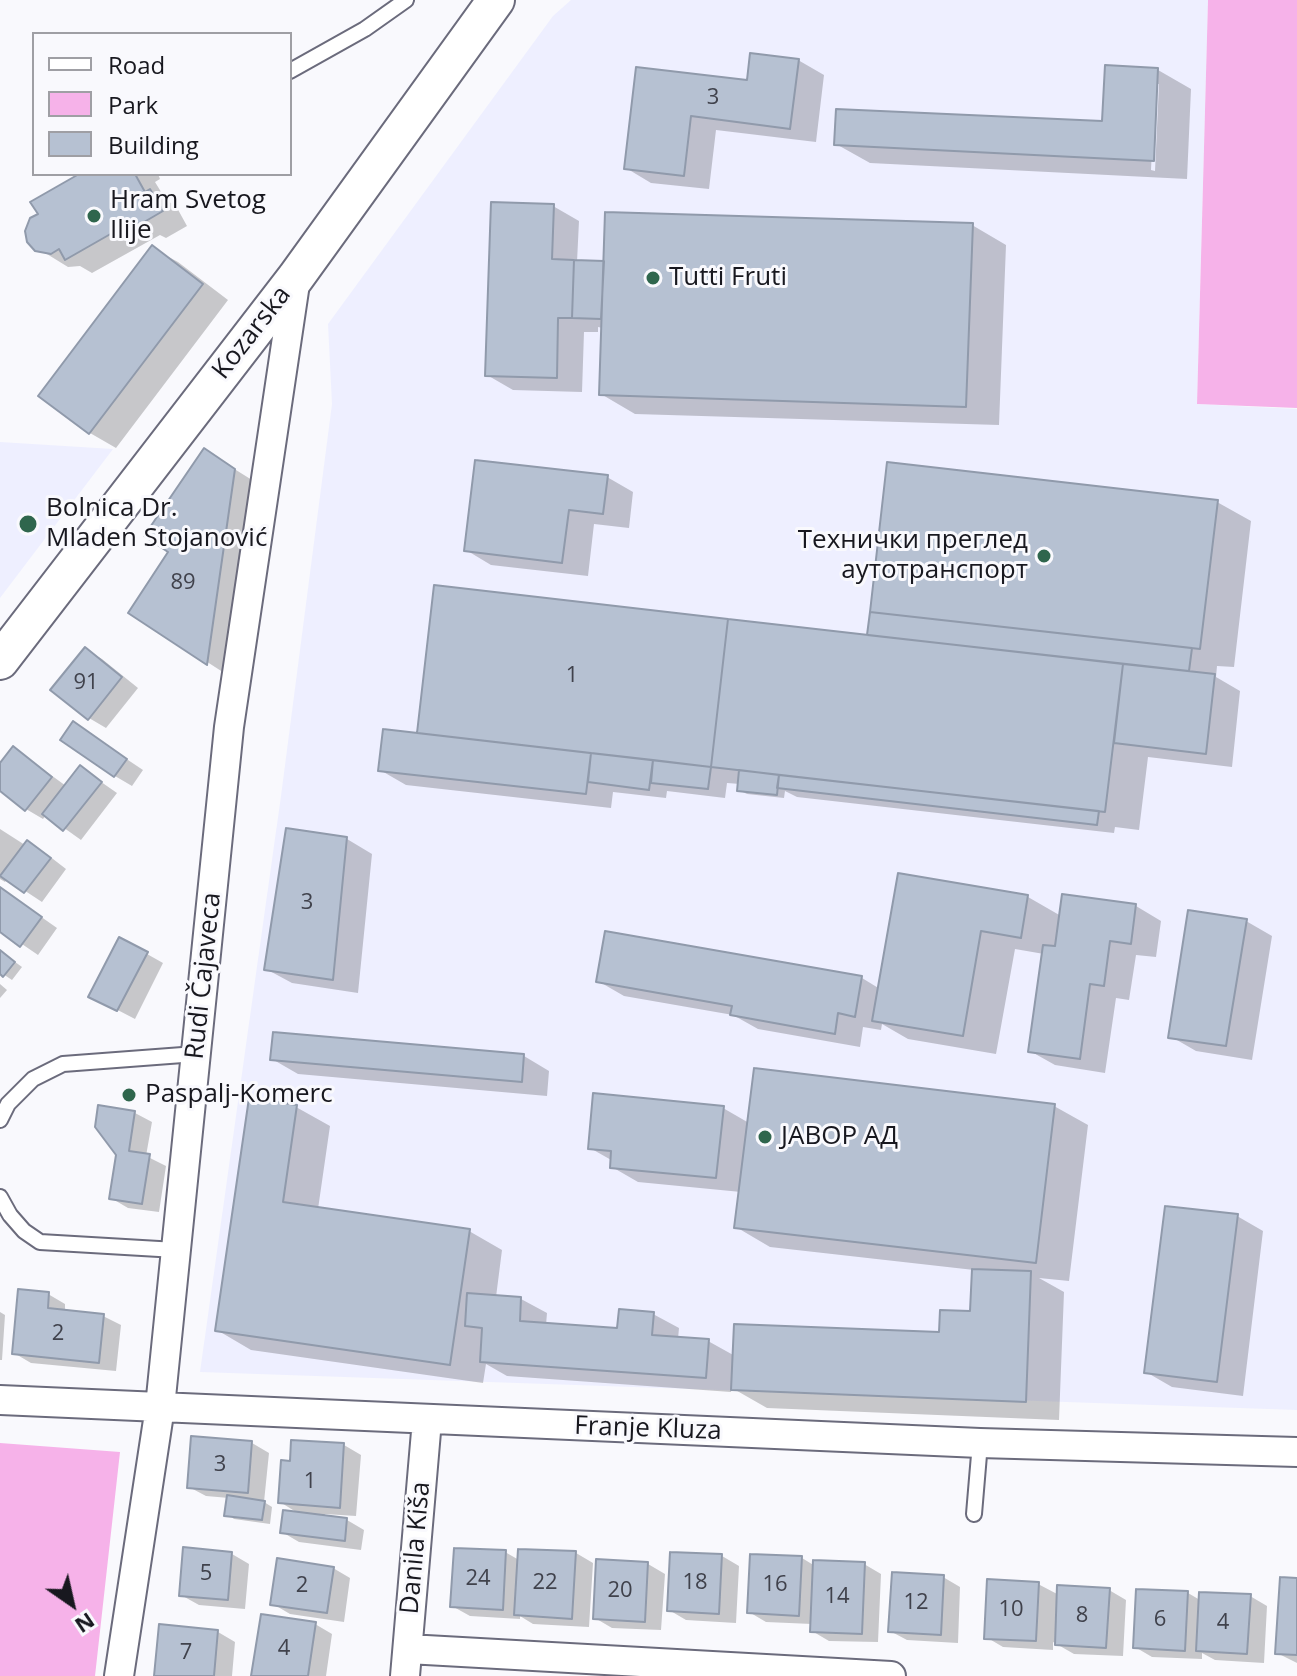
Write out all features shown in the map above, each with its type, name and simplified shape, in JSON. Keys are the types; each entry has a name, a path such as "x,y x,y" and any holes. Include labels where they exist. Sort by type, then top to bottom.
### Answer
{"street":[{"name":"Kozarska","path":"0,661 296,277 496,0"},
{"name":"Rudi Čajaveca","path":"119,1676 160,1407 229,727 296,277"},
{"name":"Franje Kluza","path":"0,1400 980,1443 1297,1452"},
{"name":"Danila Kiša","path":"406,1663 427,1420"},
{"path":"406,1663 891,1676"}],"lane":[{"path":"292,70 365,29 406,0"},
{"path":"0,1120 8,1104 33,1079 63,1064 196,1054"},
{"path":"0,1197 10,1215 40,1242 176,1250"},
{"path":"974,1514 980,1443"}],"shaded area":[{"path":"571,0 1208,0 1197,404 1297,409 1297,1410 200,1372 281,796 332,404 328,324 553,16"},
{"name":"Bolnica Dr. Mladen Stojanović","path":"0,442 113,449 0,598"}],"green space":[{"path":"1208,0 1297,0 1297,408 1197,404"},
{"path":"0,1443 120,1452 95,1676 0,1676"}],"building":[{"path":"750,53 799,59 790,129 691,116 684,176 624,169 636,67 747,80"},
{"path":"1105,65 1158,68 1154,161 834,145 836,109 1102,121"},
{"name":"Hram Svetog Ilije","path":"76,176 136,176 145,192 150,189 163,211 139,225 135,220 65,260 59,249 51,254 35,251 27,242 25,231 30,218 38,214 30,202"},
{"path":"491,202 554,204 552,259 574,260 572,318 558,318 557,378 485,376"},
{"path":"605,212 973,223 966,407 599,395"},
{"path":"152,245 203,284 89,434 38,396"},
{"path":"574,260 604,261 601,319 572,318"},
{"path":"204,448 235,469 207,665 128,613 168,552 144,536"},
{"path":"475,460 608,475 603,514 569,510 562,563 464,551"},
{"name":"Технички преглед аутотранспорт","path":"887,462 1218,500 1200,649 870,612"},
{"path":"434,585 728,619 711,767 417,733"},
{"path":"870,612 1192,648 1189,671 867,635"},
{"path":"728,619 1123,664 1105,812 711,767"},
{"path":"85,647 122,677 88,720 50,690"},
{"path":"1123,664 1215,674 1206,754 1114,743"},
{"path":"73,721 127,759 114,777 60,740"},
{"path":"383,729 591,753 586,794 378,771"},
{"path":"13,746 52,777 25,811 0,791 0,763"},
{"path":"591,753 653,760 649,790 588,782"},
{"path":"653,760 711,767 708,789 651,783"},
{"path":"80,765 102,782 63,831 42,814"},
{"path":"739,770 779,775 777,795 737,791"},
{"path":"779,775 1099,811 1097,825 777,788"},
{"path":"286,828 347,837 333,980 264,970"},
{"path":"27,840 51,858 24,893 0,876"},
{"path":"898,873 1028,895 1021,938 981,931 963,1036 872,1021"},
{"path":"0,887 42,917 20,947 0,932"},
{"path":"1062,894 1136,904 1131,944 1110,941 1104,986 1090,984 1080,1059 1028,1052 1043,945 1055,946"},
{"path":"1188,910 1247,919 1226,1046 1168,1038"},
{"path":"605,931 862,976 855,1017 838,1013 835,1034 730,1015 732,1006 596,982"},
{"path":"119,937 148,952 117,1011 88,997"},
{"path":"0,950 15,962 3,977 0,974"},
{"path":"273,1032 524,1054 522,1082 270,1060"},
{"path":"754,1068 1055,1104 1036,1263 734,1228"},
{"path":"593,1093 724,1106 716,1178 610,1168 611,1151 588,1149"},
{"path":"249,1098 297,1105 283,1202 470,1229 450,1365 215,1331"},
{"path":"98,1105 135,1111 129,1151 150,1154 142,1204 109,1199 116,1155 95,1127"},
{"path":"1165,1206 1238,1214 1217,1382 1144,1373"},
{"path":"972,1269 1031,1271 1026,1402 731,1390 734,1324 939,1332 940,1310 970,1311"},
{"path":"18,1289 49,1292 48,1308 104,1314 99,1363 12,1354"},
{"path":"467,1293 521,1297 520,1321 617,1328 619,1309 654,1312 652,1335 709,1339 706,1378 480,1362 482,1328 465,1326"},
{"path":"191,1436 252,1441 248,1493 187,1488"},
{"path":"291,1440 344,1443 340,1508 278,1503 281,1460 290,1461"},
{"path":"227,1495 265,1501 262,1520 224,1516"},
{"path":"283,1510 347,1518 345,1541 280,1533"},
{"path":"183,1547 232,1552 228,1600 179,1596"},
{"path":"454,1548 506,1550 503,1610 450,1607"},
{"path":"518,1549 576,1551 572,1619 514,1615"},
{"path":"670,1552 722,1554 719,1614 667,1611"},
{"path":"750,1554 802,1556 799,1616 747,1613"},
{"path":"277,1558 334,1567 327,1613 270,1605"},
{"path":"596,1559 648,1562 645,1622 593,1619"},
{"path":"813,1560 865,1562 862,1634 810,1632"},
{"path":"892,1572 944,1575 941,1635 888,1632"},
{"path":"1280,1577 1297,1578 1297,1655 1275,1654"},
{"path":"987,1579 1039,1582 1036,1641 984,1639"},
{"path":"1057,1585 1110,1588 1106,1648 1055,1645"},
{"path":"1136,1589 1188,1591 1185,1651 1133,1648"},
{"path":"1199,1592 1251,1594 1247,1654 1196,1651"},
{"path":"261,1614 316,1622 308,1676 251,1676"},
{"path":"159,1624 218,1630 214,1676 154,1676"}],"place":[{"name":"Hram Svetog Ilije","path":"94,216"},
{"name":"Tutti Fruti","path":"653,278"},
{"name":"Bolnica Dr. Mladen Stojanović","path":"28,524"},
{"name":"Технички преглед аутотранспорт","path":"1044,556"},
{"name":"Paspalj-Komerc","path":"129,1095"},
{"name":"ЈАВОР АД","path":"765,1137"}]}
